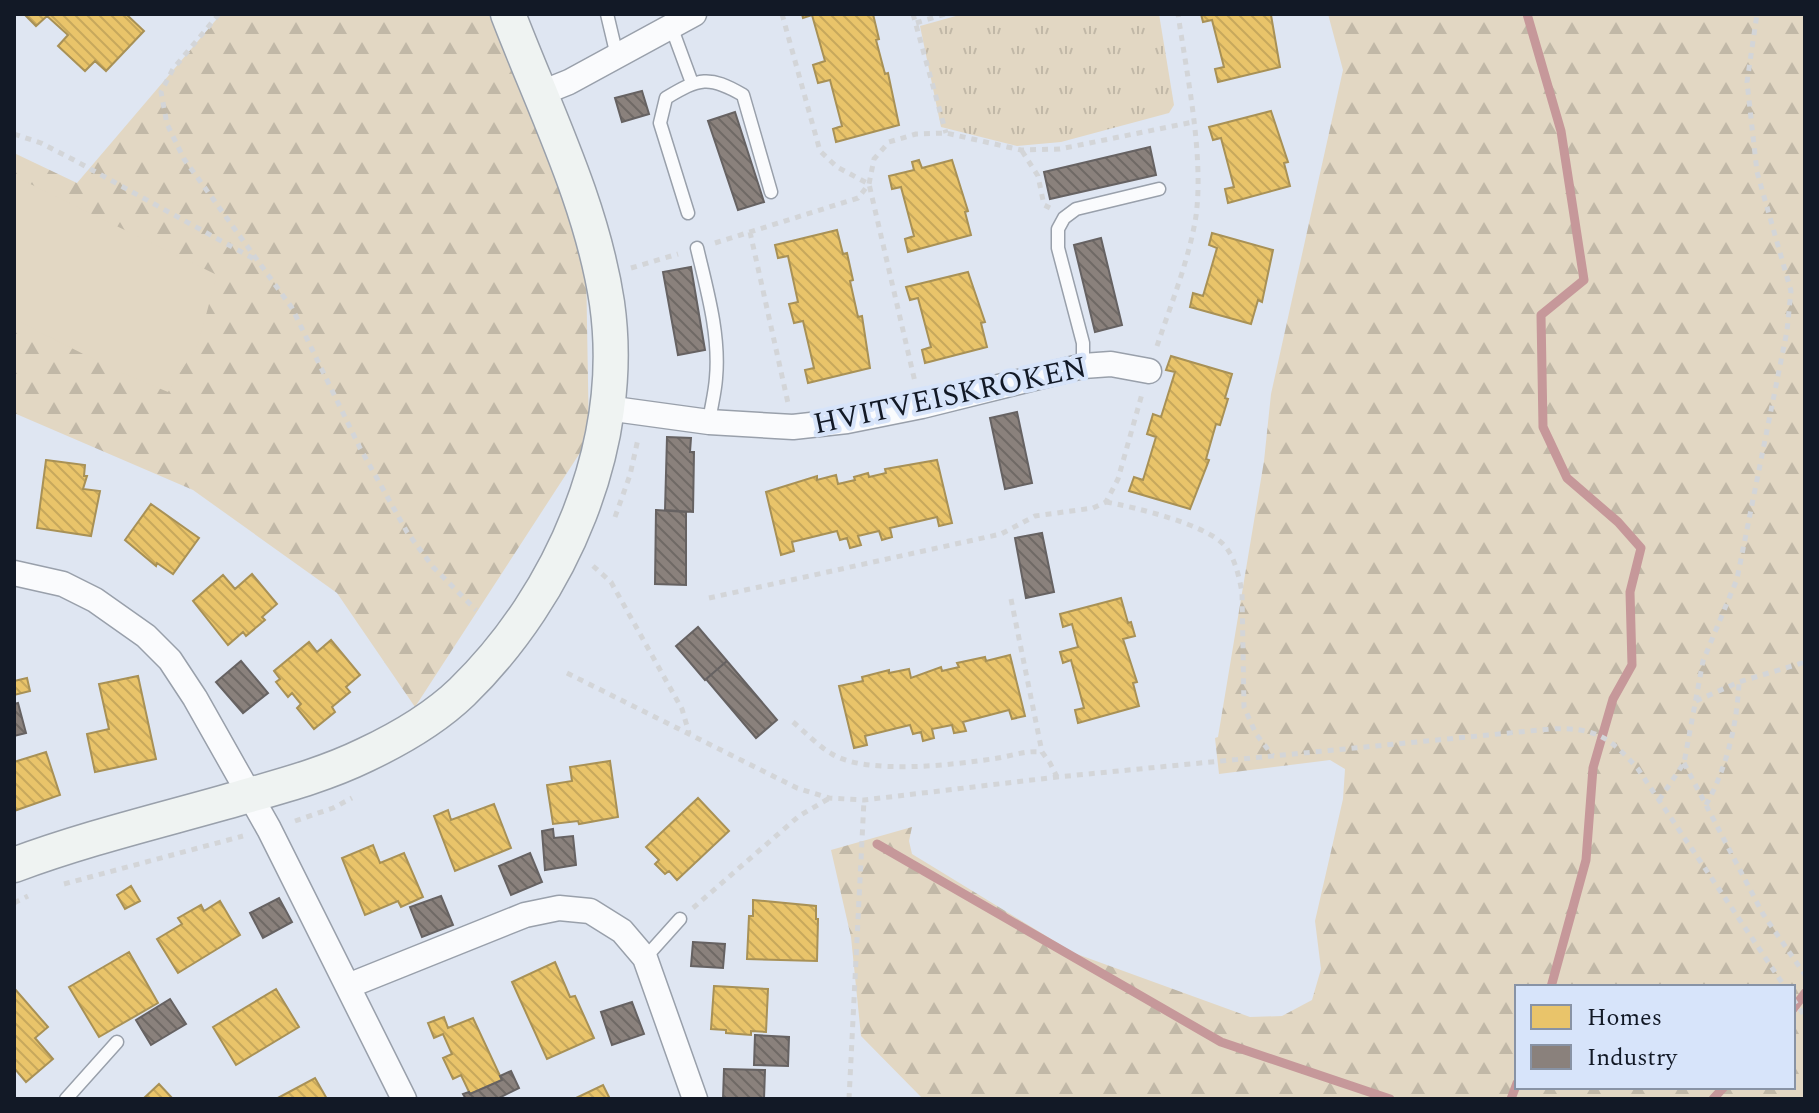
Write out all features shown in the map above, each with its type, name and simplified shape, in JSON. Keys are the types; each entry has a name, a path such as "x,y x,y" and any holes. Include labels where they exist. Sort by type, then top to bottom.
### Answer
{"street":[{"path":"14,865 66,846 317,776 416,727 459,694 488,664 515,630 561,557 593,479 607,408 607,305 596,250 580,197 508,14"},
{"path":"539,94 569,82 694,14"},
{"name":"HVITVEISKROKEN","path":"607,408 709,422 793,427 847,421 907,409 1083,366 1111,364 1149,371"},
{"path":"14,573 63,584 95,600 146,636 170,660 269,829 404,1099"},
{"path":"348,986 525,915 559,908 590,911 622,931 645,958 695,1099"}],"lane":[{"path":"607,14 617,56"},
{"path":"671,26 692,83"},
{"path":"688,213 660,123 666,98 692,83 721,82 743,95 771,192"},
{"path":"1083,366 1083,343 1058,248 1058,229 1064,218 1076,209 1159,189"},
{"path":"697,248 709,296 715,346 716,378 709,422"},
{"path":"645,958 680,919"},
{"path":"66,1099 117,1042"}],"path":[{"path":"219,14 173,69 161,92 167,124 184,159 292,308 360,448 407,532 433,567 476,610"},
{"path":"782,14 820,151 837,167 869,184"},
{"path":"913,14 946,133"},
{"path":"915,23 945,14"},
{"path":"1659,800 1684,763 1703,661 1737,579 1787,331 1791,291 1757,172 1747,82 1757,14"},
{"path":"909,359 869,184 874,159 889,142 916,134 946,133 1021,150 1060,149 1193,122"},
{"path":"14,134 41,143 82,164 260,262"},
{"path":"1021,150 1038,176 1044,205 1064,218"},
{"path":"631,268 858,198 869,184"},
{"path":"750,232 793,427"},
{"path":"627,253 634,282"},
{"path":"610,528 630,475 642,415"},
{"path":"1106,502 1187,525 1211,535 1224,545 1242,592 1244,707 1256,734 1274,756"},
{"path":"586,578 599,553"},
{"path":"593,566 611,582 682,709 689,733"},
{"path":"1011,599 1042,752 1057,777"},
{"path":"1695,702 1739,682 1805,662"},
{"path":"567,673 797,788 829,798 864,800 1057,777 1575,728 1597,733 1620,749 1638,769 1784,985"},
{"path":"1706,805 1720,780 1737,712 1739,682"},
{"path":"793,722 831,754 866,766 993,759 1042,752"},
{"path":"1684,763 1763,914 1805,975"},
{"path":"53,887 269,829 333,808 361,794"},
{"path":"680,919 799,816 829,798"},
{"path":"849,1099 864,800"},
{"path":"14,903 38,891"}],"green space":[{"path":"221,14 514,14 585,206 589,439 415,707 337,593 193,490 14,413 14,153 77,183"},
{"path":"963,14 1159,14 1174,105 1169,113 1061,142 1017,146 941,127 920,26"},
{"path":"1328,14 1805,14 1805,1099 923,1099 861,1036 851,937 831,850 912,827 909,841 912,854 1074,953 1250,1017 1282,1016 1312,1000 1321,969 1315,921 1343,799 1345,769 1330,760 1219,774 1215,738 1218,737 1264,461 1271,394 1343,70"},
{"path":"14,176 217,275 198,344 168,392 115,370 14,319"}],"building: Homes":[{"path":"24,14 126,14 144,31 106,71 95,61 85,71 58,46 68,35 47,16 36,26"},
{"path":"802,14 873,14 879,39 876,40 885,74 888,73 899,125 836,142 833,129 842,126 830,80 818,83 813,65 825,61 812,15 803,18"},
{"path":"1201,14 1271,15 1280,67 1218,82 1215,69 1224,67 1212,20 1203,22"},
{"path":"1271,111 1288,162 1284,163 1290,186 1228,203 1225,189 1234,187 1221,138 1213,140 1209,127"},
{"path":"919,160 922,168 952,160 968,211 965,212 971,235 908,252 905,239 914,236 901,187 892,189 889,176 914,170 912,162"},
{"path":"837,230 843,254 847,253 853,280 850,281 858,317 862,316 870,368 808,383 805,370 814,368 803,321 794,323 789,304 798,302 788,256 778,258 775,245"},
{"path":"1212,233 1273,250 1262,302 1258,300 1251,324 1190,307 1193,293 1203,296 1217,248 1209,245"},
{"path":"968,272 985,322 981,323 987,347 925,363 922,350 931,347 918,298 910,300 906,287"},
{"path":"1171,356 1232,374 1220,425 1216,424 1206,459 1209,460 1190,509 1129,491 1134,477 1143,480 1156,437 1147,434 1153,414 1161,417 1175,372 1166,370"},
{"path":"46,460 85,465 84,476 87,476 83,489 100,491 91,536 37,528"},
{"path":"937,460 952,523 939,526 937,517 890,528 892,537 882,540 879,531 858,536 861,545 850,548 847,538 840,540 837,531 792,542 794,551 781,555 766,492 817,476 817,480 836,475 838,484 868,473 869,477 886,473 885,469"},
{"path":"151,504 199,538 173,574 157,563 156,566 125,540"},
{"path":"252,574 277,604 262,617 265,620 246,636 243,632 228,645 193,601 223,575 235,589"},
{"path":"1121,598 1135,636 1123,639 1137,682 1133,683 1139,706 1078,723 1075,710 1084,708 1071,660 1063,663 1060,652 1078,647 1072,624 1063,627 1060,614"},
{"path":"331,640 360,675 346,687 350,692 332,707 335,712 314,729 297,708 301,704 292,693 288,697 276,682 280,679 274,671 309,642 317,652"},
{"path":"1010,655 1025,716 1012,719 1009,710 963,722 966,731 954,733 952,725 932,729 934,738 923,741 921,732 913,734 910,725 865,736 867,745 854,748 839,686 863,681 862,677 889,670 889,673 909,669 911,678 941,667 942,671 959,667 957,663"},
{"path":"138,676 156,759 95,772 87,734 109,729 99,684"},
{"path":"27,678 30,691 14,695 14,681"},
{"path":"46,752 60,795 14,811 14,762"},
{"path":"610,761 618,817 579,824 578,821 553,824 547,785 572,781 570,767"},
{"path":"698,798 729,831 677,880 669,871 665,874 655,864 659,860 646,847"},
{"path":"494,804 511,848 455,871 434,816 448,810 451,820"},
{"path":"373,845 380,863 404,853 423,897 401,907 398,901 365,915 342,858"},
{"path":"131,886 140,901 125,909 117,895"},
{"path":"753,900 816,906 817,961 747,959"},
{"path":"220,901 240,935 178,973 157,939 182,924 178,918 201,905 204,911"},
{"path":"129,952 158,1003 99,1037 69,987"},
{"path":"555,962 570,997 575,996 594,1038 547,1059 512,982"},
{"path":"714,986 768,989 766,1032 751,1031 751,1035 711,1029"},
{"path":"14,988 48,1027 35,1038 53,1059 26,1082 14,1068"},
{"path":"276,989 299,1027 236,1065 213,1027"},
{"path":"444,1017 448,1028 473,1018 502,1080 470,1094 461,1075 453,1079 443,1058 452,1054 443,1034 434,1038 428,1023"},
{"path":"315,1078 327,1099 276,1099"},
{"path":"159,1084 173,1099 143,1099"},
{"path":"603,1085 610,1099 574,1099"}],"building: Industry":[{"path":"642,91 649,114 622,122 615,98"},
{"path":"735,112 764,202 738,210 708,121"},
{"path":"1150,147 1156,175 1050,199 1044,172"},
{"path":"1101,238 1122,325 1095,332 1074,245"},
{"path":"691,267 705,350 678,355 663,272"},
{"path":"1017,412 1032,483 1005,489 990,418"},
{"path":"667,437 691,438 690,452 694,452 693,512 665,510"},
{"path":"656,510 686,512 686,585 655,584"},
{"path":"1042,533 1054,592 1026,598 1015,538"},
{"path":"698,627 727,661 705,680 676,646"},
{"path":"241,661 268,693 243,713 216,682"},
{"path":"727,661 777,720 756,738 706,679"},
{"path":"18,703 26,733 14,736 14,704"},
{"path":"553,829 554,838 573,836 576,865 545,870 542,831"},
{"path":"530,853 542,882 511,895 499,866"},
{"path":"441,896 453,925 422,937 410,907"},
{"path":"279,898 292,922 263,938 250,913"},
{"path":"693,942 725,944 723,968 691,966"},
{"path":"170,999 186,1024 151,1045 136,1020"},
{"path":"632,1002 644,1034 612,1045 601,1012"},
{"path":"755,1035 789,1037 788,1066 754,1065"},
{"path":"724,1069 765,1070 764,1099 723,1099"},
{"path":"511,1071 519,1088 497,1099 466,1099 463,1094 502,1080 500,1076"}],"waterway":[{"path":"1527,14 1561,131 1584,280 1541,315 1543,427 1567,478 1618,522 1641,548 1630,592 1632,665 1613,699 1593,768 1586,860 1552,985"},
{"path":"877,844 1221,1042 1390,1099"},
{"path":"1795,1006 1805,993"},
{"path":"1511,1099 1515,1088"},
{"path":"1713,1099 1722,1089"}]}
